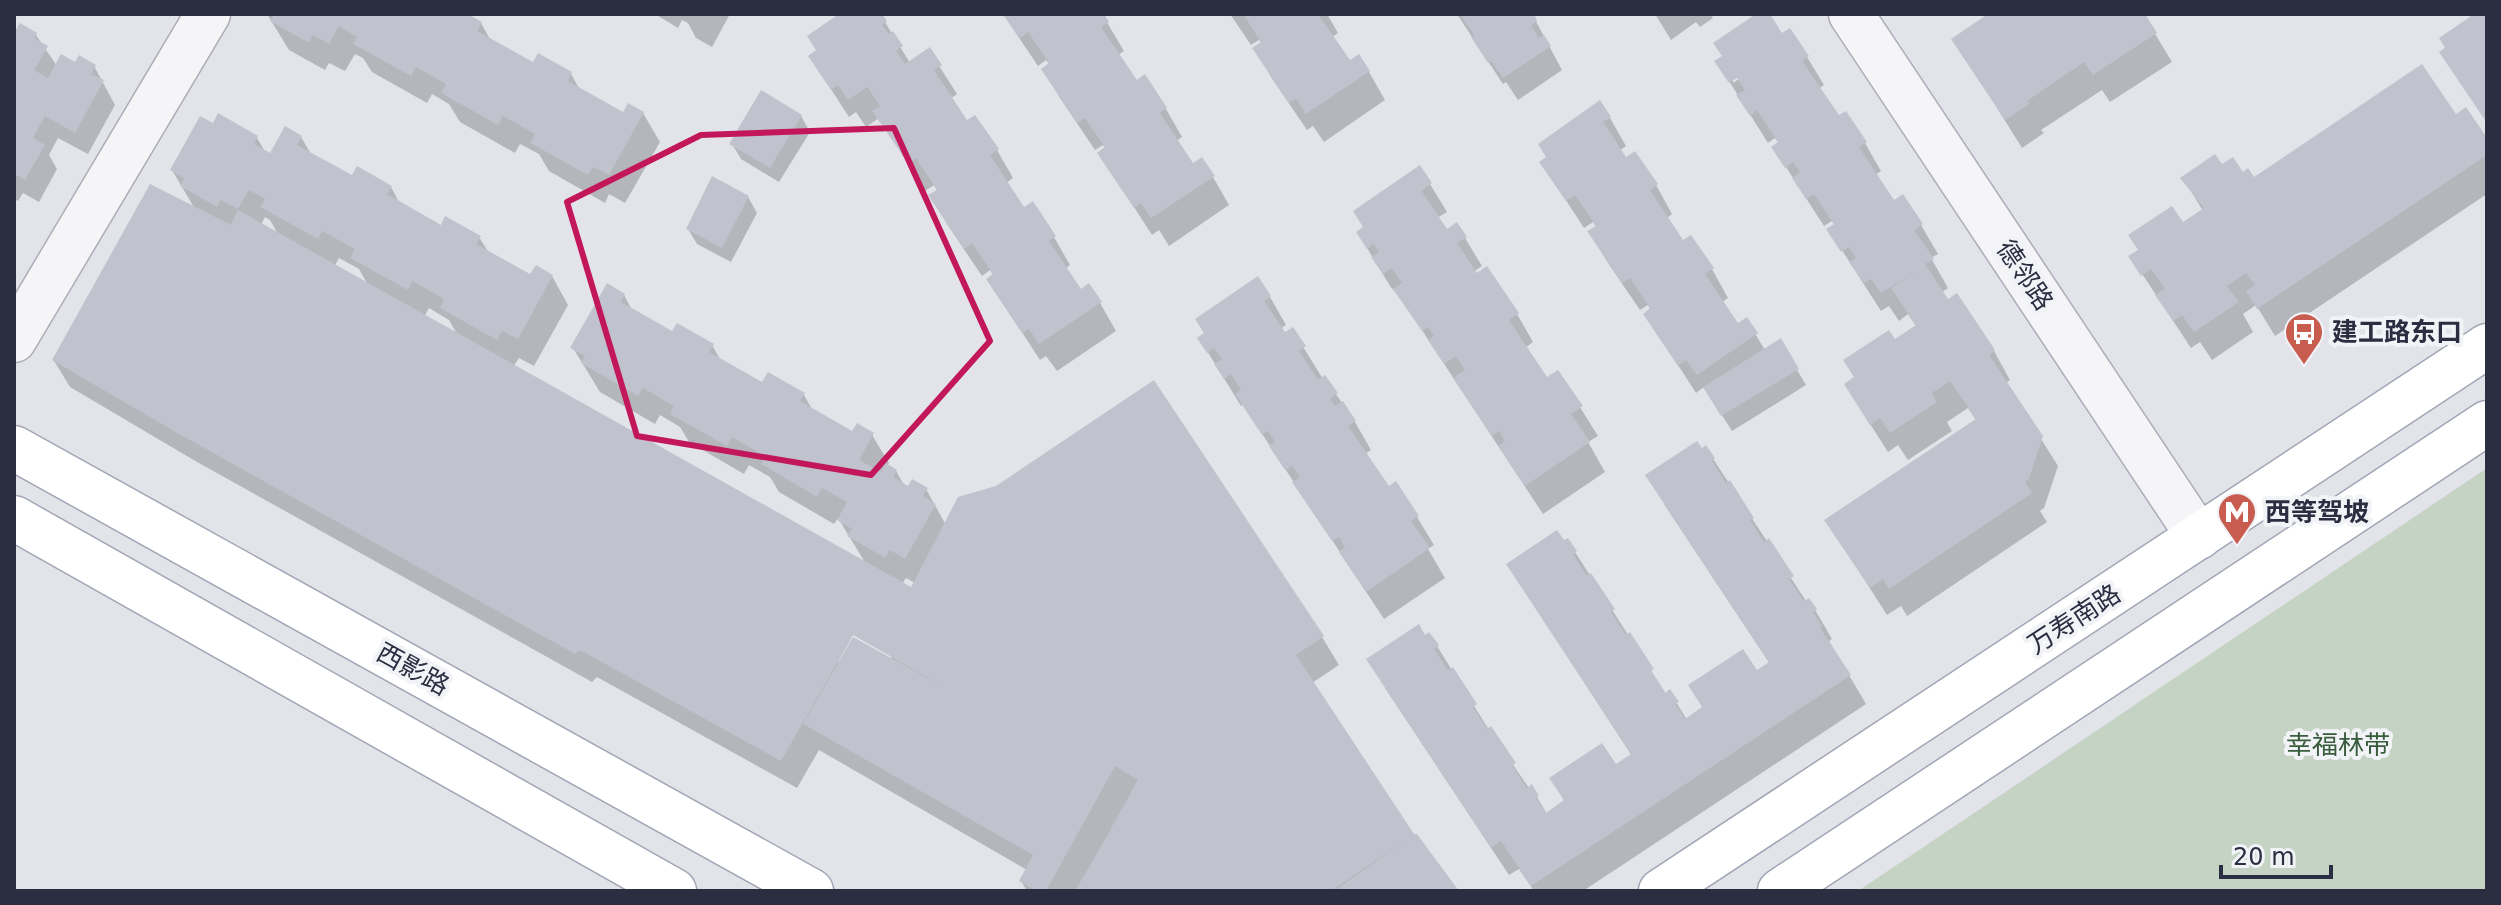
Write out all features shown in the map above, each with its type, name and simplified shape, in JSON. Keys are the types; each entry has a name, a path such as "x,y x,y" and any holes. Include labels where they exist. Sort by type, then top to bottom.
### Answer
{"main road":[{"name":"万寿南路","path":"1661,891 2487,346"},
{"path":"1780,891 2487,423"},
{"name":"西影路","path":"14,448 811,891"},
{"path":"14,518 674,891"}],"street":[{"path":"14,340 208,14"},
{"name":"德邻路","path":"1851,14 2199,537"}],"highlighted area":[{"path":"894,128 990,341 871,475 637,436 567,202 701,135"}],"green space":[{"name":"幸福林带","path":"2487,468 2487,891 1858,891"}],"building":[{"path":"274,14 468,14 482,22 477,31 533,62 538,53 572,72 568,81 623,112 628,103 644,112 609,175 593,167 588,175 530,143 535,134 503,116 498,125 441,93 446,84 416,67 411,76 353,44 357,37 339,26 329,44 313,35 309,43 270,21"},
{"path":"839,14 882,14 887,21 882,25 889,34 893,31 903,46 896,51 905,64 930,47 942,65 934,70 967,120 975,115 999,149 990,155 1024,207 1033,201 1056,236 1049,241 1081,289 1089,283 1102,302 1039,344 1029,329 1022,333 986,279 993,274 972,243 964,249 928,195 937,190 916,158 908,163 872,111 880,106 867,87 848,100 838,85 831,90 808,56 816,50 807,36"},
{"path":"1003,14 1104,14 1109,22 1101,27 1137,80 1145,74 1167,108 1160,113 1193,163 1202,157 1215,176 1151,218 1141,203 1134,208 1097,153 1105,147 1085,118 1077,123 1041,69 1049,63 1028,32 1020,38"},
{"path":"1243,14 1318,14 1350,60 1359,54 1370,71 1306,114 1296,99 1289,103 1252,48 1261,42"},
{"path":"1460,14 1534,14 1537,21 1531,26 1539,38 1544,35 1551,46 1503,78 1491,61 1488,63"},
{"path":"1756,14 1770,14 1782,33 1790,28 1809,56 1802,61 1839,115 1846,111 1867,142 1859,147 1894,200 1903,194 1923,224 1914,230 1934,259 1925,264 1948,299 1957,293 1995,350 1989,355 2043,436 2029,479 2025,482 2032,493 1889,589 1883,579 1870,588 1824,520 1976,419 1950,381 1932,393 1937,402 1890,433 1880,418 1870,425 1844,384 1854,377 1843,360 1889,330 1895,339 1916,325 1891,288 1922,268 1881,293 1871,279 1864,283 1849,262 1856,258 1849,247 1841,252 1826,229 1834,224 1814,194 1806,199 1792,178 1800,172 1793,162 1785,168 1771,147 1778,142 1757,110 1750,116 1736,95 1745,90 1737,78 1729,83 1714,61 1722,56 1713,43"},
{"path":"1988,14 2145,14 2157,33 2093,75 2084,62 2005,120 1951,39"},
{"path":"2474,14 2487,14 2487,123 2439,52 2445,48 2439,38"},
{"path":"20,23 37,33 35,39 48,46 34,70 48,78 61,54 75,62 79,55 96,65 91,74 104,80 75,133 45,116 33,138 45,145 25,180 14,174 14,33"},
{"path":"2422,64 2456,114 2466,107 2487,138 2487,155 2257,309 2246,291 2255,285 2246,273 2227,286 2239,302 2194,332 2182,315 2173,321 2155,295 2165,289 2151,269 2141,276 2128,256 2138,250 2128,235 2172,206 2183,222 2204,208 2180,178 2215,154 2222,164 2233,157 2243,172 2248,168 2254,177"},
{"path":"761,90 802,115 770,168 729,144"},
{"path":"1600,100 1611,117 1603,122 1626,157 1635,151 1658,184 1650,190 1683,240 1691,235 1714,268 1705,274 1738,323 1747,317 1758,333 1697,375 1686,360 1678,366 1643,314 1650,308 1630,278 1622,283 1587,231 1596,226 1575,195 1566,201 1539,162 1546,157 1538,144"},
{"path":"218,113 258,136 254,144 270,153 285,126 302,136 297,145 352,175 357,166 392,186 387,194 441,225 445,216 481,236 476,244 530,274 536,265 553,275 518,339 502,331 497,340 440,308 444,299 412,281 408,290 350,258 355,249 322,231 318,239 260,207 265,199 249,190 238,209 221,200 217,207 180,186 184,178 170,170 200,116 213,123"},
{"path":"1420,165 1432,183 1421,190 1447,229 1457,222 1467,237 1457,243 1477,273 1487,266 1519,313 1509,320 1547,377 1558,370 1583,406 1571,414 1590,442 1525,486 1498,446 1505,441 1499,431 1492,436 1453,378 1465,370 1456,356 1444,364 1428,340 1434,336 1428,327 1422,331 1393,289 1402,283 1392,268 1383,274 1371,257 1379,252 1373,244 1367,249 1356,232 1363,227 1353,211"},
{"path":"712,176 749,196 722,248 686,229"},
{"path":"150,184 231,225 238,210 911,587 958,497 996,486 1154,380 1324,636 1296,655 1414,834 1459,891 1334,891 1410,837 1331,891 1075,891 1110,831 1112,833 1110,830 1138,780 1115,766 1046,891 1037,891 1019,881 1033,855 803,724 853,637 951,691 853,635 781,761 580,650 575,654 52,360"},
{"path":"1258,276 1271,296 1264,301 1285,332 1293,327 1306,346 1299,351 1318,380 1325,375 1338,393 1330,399 1335,406 1343,401 1356,421 1348,426 1389,486 1396,481 1419,516 1411,521 1430,548 1366,592 1339,552 1345,547 1339,537 1332,541 1292,482 1300,477 1292,466 1285,470 1269,446 1275,442 1268,431 1262,435 1235,394 1241,390 1231,374 1224,379 1214,364 1222,359 1214,348 1207,353 1197,338 1204,333 1195,319"},
{"path":"607,283 625,294 621,302 672,331 677,323 714,344 709,352 762,382 768,372 805,393 800,401 852,431 857,423 874,433 859,460 881,472 886,463 897,470 893,477 908,486 912,479 928,488 923,496 936,504 905,559 890,550 885,558 847,536 852,529 837,520 847,502 822,488 817,497 761,464 765,456 732,437 727,446 670,414 674,406 643,388 638,396 581,363 585,356 570,348"},
{"path":"1781,338 1799,369 1721,416 1703,387"},
{"path":"1697,441 1702,448 1706,445 1715,458 1712,461 1726,483 1730,480 1754,518 1750,520 1764,542 1769,538 1794,576 1789,579 1804,601 1809,598 1817,609 1813,612 1822,626 1820,628 1851,675 1531,886 1501,841 1491,848 1366,659 1419,624 1425,635 1429,632 1439,645 1434,649 1448,670 1453,667 1477,704 1473,707 1487,729 1491,726 1516,763 1512,765 1527,788 1532,784 1539,796 1536,798 1546,813 1564,800 1549,778 1602,743 1616,764 1631,754 1506,564 1557,530 1564,540 1568,538 1577,551 1573,554 1587,576 1591,573 1615,609 1611,612 1626,635 1630,632 1654,669 1651,671 1665,693 1670,689 1679,702 1675,704 1685,719 1702,707 1688,685 1743,649 1757,670 1769,662 1645,475"}],"place":[{"name":"建工路东口","path":"2304,366"},
{"name":"西等驾坡","path":"2237,546"}]}
